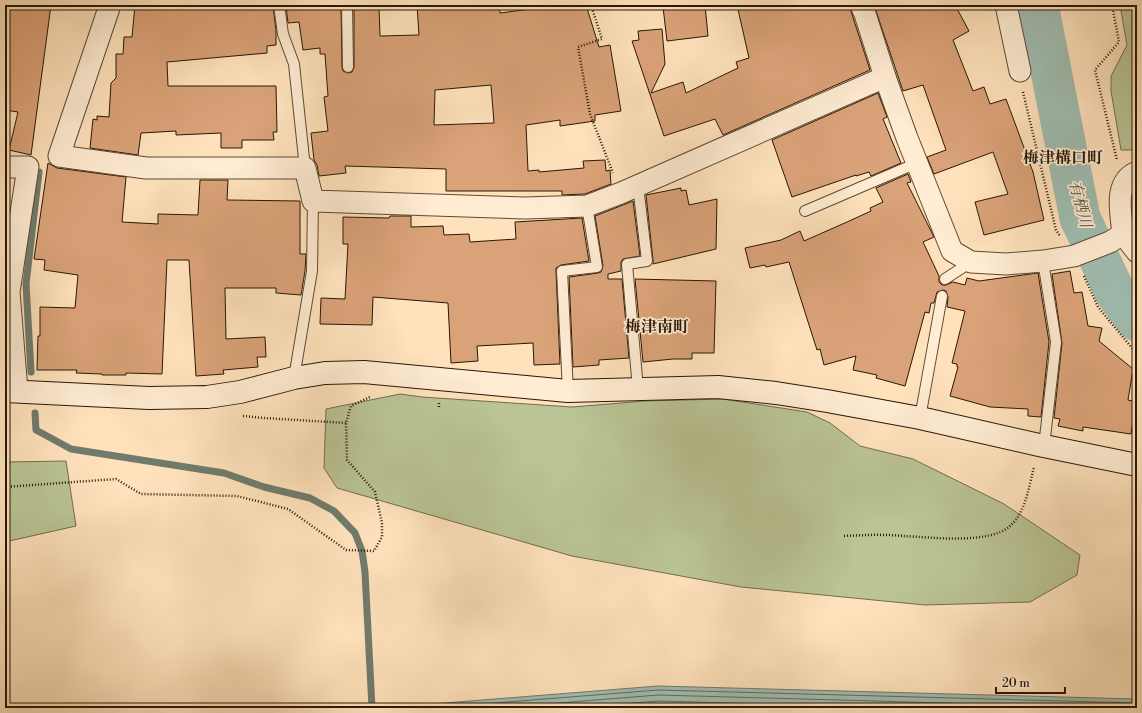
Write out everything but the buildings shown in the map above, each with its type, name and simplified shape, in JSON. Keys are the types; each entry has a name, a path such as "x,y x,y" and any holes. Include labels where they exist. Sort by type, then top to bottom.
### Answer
{"street":[{"path":"110,5 59,156 146,168 305,168 313,201 526,208 587,206 630,190 885,77"},
{"path":"861,5 885,77 952,251 971,262 1006,264 1043,261 1074,256 1117,238"},
{"path":"1006,5 1020,72"},
{"path":"5,166 28,167 7,292 11,391 149,398 207,397 240,392 294,378 325,374 364,372 568,391 718,387 827,400 920,418 1137,465"},
{"path":"1117,238 1119,199 1130,179"},
{"path":"1117,238 1137,252"}],"lane":[{"path":"279,5 283,34 294,64 305,168"},
{"path":"347,5 348,66"},
{"path":"805,211 917,163"},
{"path":"630,190 647,261 627,264 638,389"},
{"path":"294,378 312,271 313,201"},
{"path":"568,391 562,271 597,267 587,206"},
{"path":"1043,261 1056,342 1044,446"},
{"path":"945,279 971,262"},
{"path":"920,418 942,296"}],"path":[{"path":"591,5 602,39 578,47 590,114 630,190"},
{"path":"1112,5 1119,42 1095,70 1130,179"},
{"path":"1020,72 1025,102 1056,230 1074,256 1098,307 1137,354"},
{"path":"5,487 116,479 140,494 238,496 288,509 346,550 374,551 382,537 382,523 375,492 347,460 346,423 351,406 375,395"},
{"path":"238,415 346,423"},
{"path":"844,536 869,534 949,538 995,534 1010,526 1019,516 1028,492"}],"green space":[{"path":"1120,5 1137,5 1137,150 1121,150 1111,91 1111,76 1127,45"},
{"path":"400,394 422,397 572,407 645,401 723,399 807,412 830,423 860,446 913,459 1004,504 1080,555 1077,575 1030,602 925,605 741,587 572,556 337,488 324,468 326,409"},
{"path":"66,461 76,526 5,542 5,462"}],"water":[{"path":"658,686 1137,699 1137,708 382,708"}],"waterway":[{"name":"有栖川","path":"1038,5 1080,218 1115,292 1137,321"},
{"path":"31,372 26,284 39,172"},
{"path":"35,413 36,430 71,449 224,473 264,487 310,498 334,511 355,533 362,551 365,572 372,708"}],"district":[{"name":"梅津構口町","path":"1063,158"},
{"name":"梅津南町","path":"657,327"}]}
